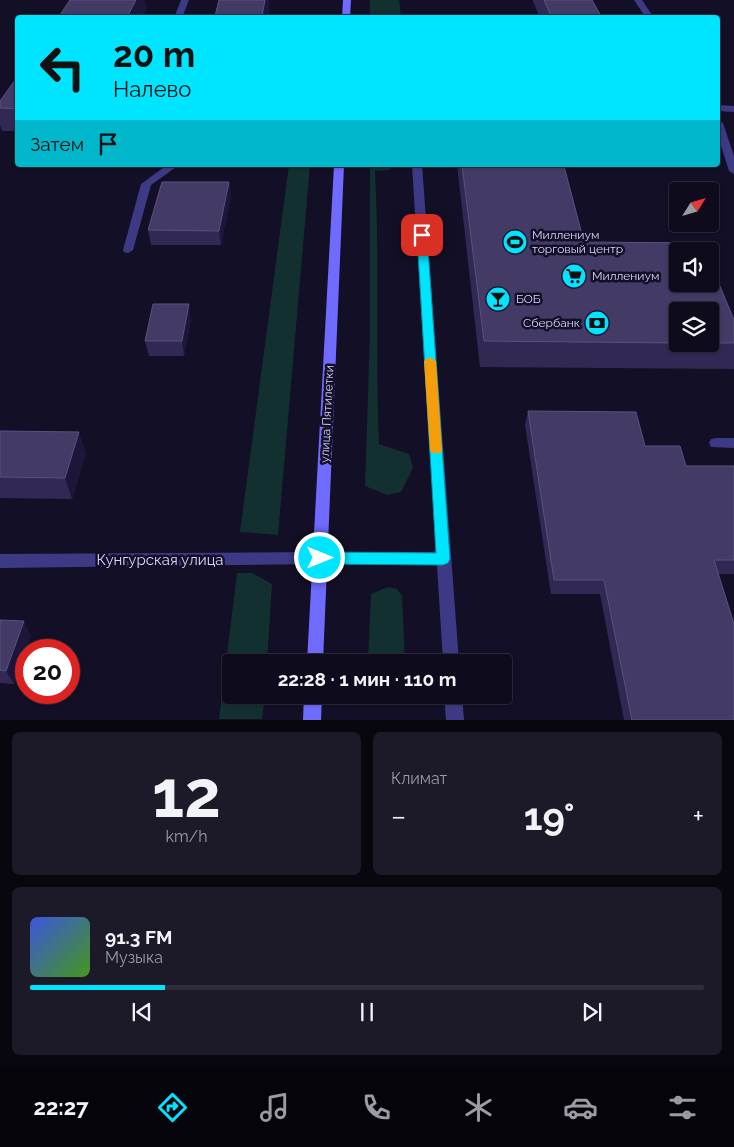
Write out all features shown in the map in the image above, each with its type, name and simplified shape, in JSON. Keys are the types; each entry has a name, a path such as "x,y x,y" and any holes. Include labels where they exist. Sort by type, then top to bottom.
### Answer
{"main road":[{"path":"346,15 347,0"},
{"name":"улица Пятилетки","path":"315,654 339,167"},
{"path":"312,720 313,704"}],"street":[{"path":"179,15 185,0"},
{"path":"638,0 648,15"},
{"path":"720,108 734,109"},
{"path":"720,129 734,171"},
{"path":"128,250 146,184 171,167"},
{"path":"417,167 450,654"},
{"path":"716,443 734,443"},
{"name":"Кунгурская улица","path":"0,561 320,558 443,559"},
{"path":"454,704 455,720"}],"green space":[{"path":"370,0 399,0 401,15 370,15"},
{"path":"289,167 310,167 278,535 240,532"},
{"path":"370,167 391,167 390,170 375,171 379,444 409,454 413,468 401,492 387,495 365,486 370,332"},
{"path":"237,573 252,573 272,584 268,654 227,654"},
{"path":"388,587 397,589 402,596 405,654 368,654 371,594"},
{"path":"222,695 222,704 264,704 262,719 219,719"}],"building":[{"path":"70,0 136,0 128,15 60,15"},
{"path":"219,0 265,0 262,15 215,15"},
{"path":"544,0 592,0 600,15 551,15"},
{"path":"15,80 15,109 0,108 0,101"},
{"name":"Миллениум","path":"462,167 564,167 584,242 669,243 669,292 719,292 719,284 734,320 734,343 719,343 719,302 669,302 669,343 484,341"},
{"path":"162,182 229,182 219,231 148,230"},
{"path":"153,304 189,304 182,341 145,341"},
{"path":"528,411 636,412 645,446 680,446 686,466 734,466 734,560 714,560 734,624 734,720 632,720 604,580 554,580"},
{"path":"0,431 79,432 65,478 0,477"},
{"path":"0,620 24,621 18,639 15,639 15,646 6,671 0,670"}],"slow traffic":[{"path":"430,361 436,450"}],"place":[{"name":"Миллениум торговый центр","path":"515,242"},
{"name":"Миллениум","path":"574,276"},
{"name":"БОБ","path":"498,299"},
{"name":"Сбербанк","path":"597,323"}],"route":[{"path":"320,558 443,559 422,235"}]}
